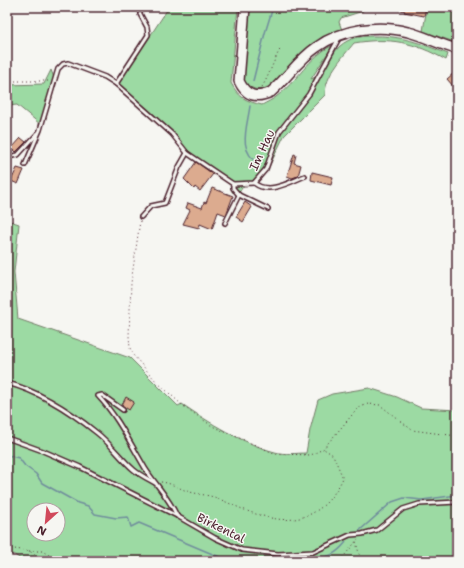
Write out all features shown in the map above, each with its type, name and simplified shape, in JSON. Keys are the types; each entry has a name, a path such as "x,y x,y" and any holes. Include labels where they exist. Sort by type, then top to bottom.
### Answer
{"main road":[{"path":"245,7 239,81 243,88 257,96 262,96 271,92 317,46 341,35 372,28 393,29 408,32 457,50"}],"lane":[{"path":"116,84 148,35 147,27 140,14"},
{"name":"Im Hau","path":"233,184 254,183 266,169 279,132 309,94 341,35"},
{"path":"25,165 40,130 53,81 58,69 62,64 68,63 105,77 116,84 172,134 187,153 233,184 233,188 239,195 268,208"},
{"path":"7,157 18,156 40,130"},
{"path":"141,217 151,206 165,203 178,167 187,153"},
{"path":"254,183 263,188 270,188 305,176"},
{"path":"225,223 239,195"},
{"path":"7,383 21,386 79,419 109,444 135,471 155,483"},
{"path":"123,410 102,395 98,396 118,422 155,483 171,503 177,516"},
{"name":"Birkental","path":"7,438 44,451 80,467 177,516 215,538 242,550 293,554 313,552 350,535 362,534 377,530 403,509 419,504 457,502"}],"path":[{"path":"257,96 271,72 274,58 281,48"},
{"path":"7,81 53,81"},
{"path":"141,217 131,283 129,336 133,355 157,382 182,405 212,426 276,454 311,455 323,449 358,408 368,404 380,405 412,430 457,436"},
{"path":"155,483 163,482 189,492 213,497 264,517 286,519 308,517 324,506 336,493 343,478 333,455 323,449"},
{"path":"340,561 362,534"},
{"path":"356,542 361,561"},
{"path":"7,548 42,551 59,561"},
{"path":"29,551 47,561"}],"green space":[{"path":"169,7 238,7 231,83 237,92 244,98 262,105 283,91 310,62 333,45 311,79 316,77 324,69 340,46 355,38 382,36 401,38 448,54 446,60 423,49 402,42 367,41 354,43 331,74 325,95 284,136 268,169 251,186 246,182 238,194 232,192 233,184 190,154 174,133 147,108 118,85"},
{"path":"248,7 363,7 363,11 341,18 339,22 342,30 313,43 280,79 271,86 262,90 252,88 242,79"},
{"path":"427,7 457,7 457,43 423,31"},
{"path":"51,70 56,83 45,120 40,124 17,105 7,106 7,85 44,84"},
{"path":"7,220 19,224 14,272 18,319 130,358 178,406 182,404 215,425 251,444 279,453 306,453 318,400 332,394 369,388 397,397 421,408 457,410 457,561 24,561 13,554 7,556"}],"building":[{"path":"397,7 426,8 424,16 404,12 405,11 397,9"},
{"path":"454,73 457,77 457,83 453,86 447,79"},
{"path":"21,138 26,142 16,152 12,148"},
{"path":"294,154 296,155 294,163 301,165 298,176 292,178 287,176"},
{"path":"196,162 213,174 200,191 195,187 194,189 184,179"},
{"path":"17,168 24,170 18,184 11,181"},
{"path":"312,172 333,177 331,185 311,180"},
{"path":"212,188 233,196 226,215 218,212 212,229 200,224 199,228 183,224 190,210 186,208 188,203 202,208 204,202 206,203"},
{"path":"245,202 252,207 243,222 236,217"},
{"path":"126,397 134,402 129,410 122,405"}],"waterway":[{"path":"253,81 273,7"},
{"path":"250,106 245,138 246,145 252,158 259,164"},
{"path":"7,455 19,458 25,466 36,474 42,483 78,503 88,506 95,514 116,518 128,517 131,527 139,523 229,561"},
{"path":"359,531 392,502 404,498 422,500 457,495"},
{"path":"302,561 325,557 335,553 346,542"},
{"path":"261,561 263,559 278,561"}]}
